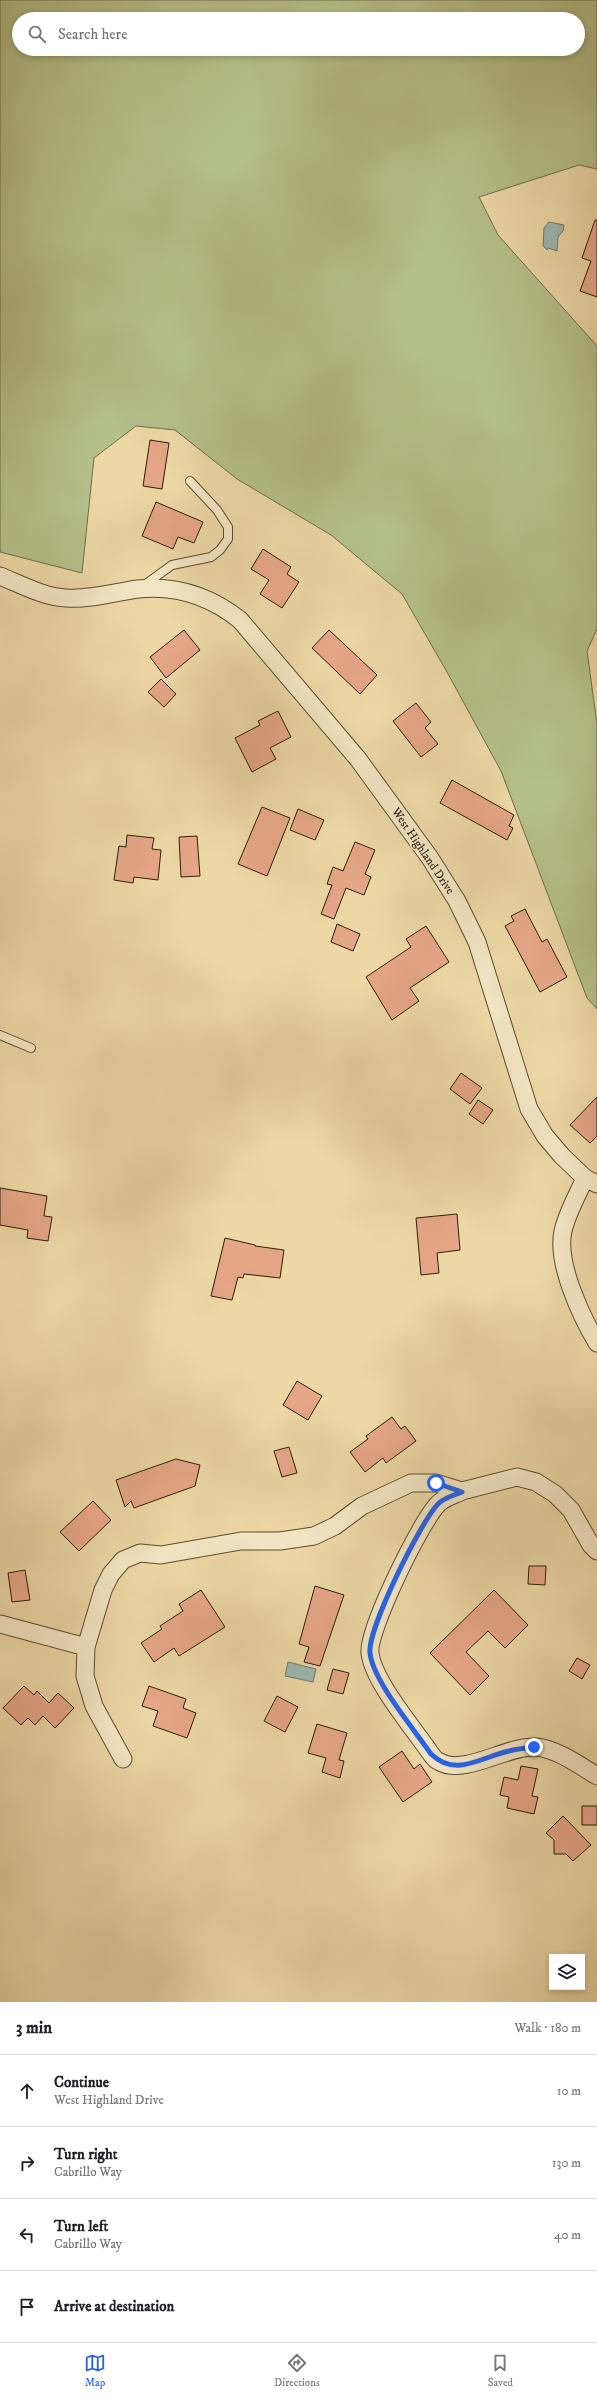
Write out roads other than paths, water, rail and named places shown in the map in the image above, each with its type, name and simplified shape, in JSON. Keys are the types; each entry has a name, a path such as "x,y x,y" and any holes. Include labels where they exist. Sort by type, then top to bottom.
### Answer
{"street":[{"name":"West Highland Drive","path":"0,576 20,585 66,598 111,595 139,589 176,589 210,600 225,608 240,620 358,759 430,858 457,901 477,942 529,1109 545,1136 562,1156 591,1181 563,1231 562,1252 578,1306 597,1344"},
{"path":"597,1551 591,1545 571,1510 555,1494 536,1482 517,1477 462,1492 438,1503 400,1569 374,1628 369,1652 373,1667 380,1680 431,1754 440,1763 455,1766 481,1760 508,1751 534,1747 548,1749 597,1776"},
{"path":"123,1759 94,1706 85,1676 86,1647 103,1590 111,1574 123,1560 140,1553 161,1555 241,1541 280,1542 314,1536 335,1526 362,1506 388,1492 411,1483 436,1483 462,1492"},
{"path":"0,1624 86,1647"}],"lane":[{"path":"139,589 172,565 211,557 220,550 228,539 228,527 218,510 190,481"},
{"path":"0,1035 31,1048"}],"water":[{"path":"549,222 564,225 563,231 558,237 557,251 548,248 547,250 543,246 544,228"},
{"path":"288,1662 316,1669 313,1682 285,1676"}]}
